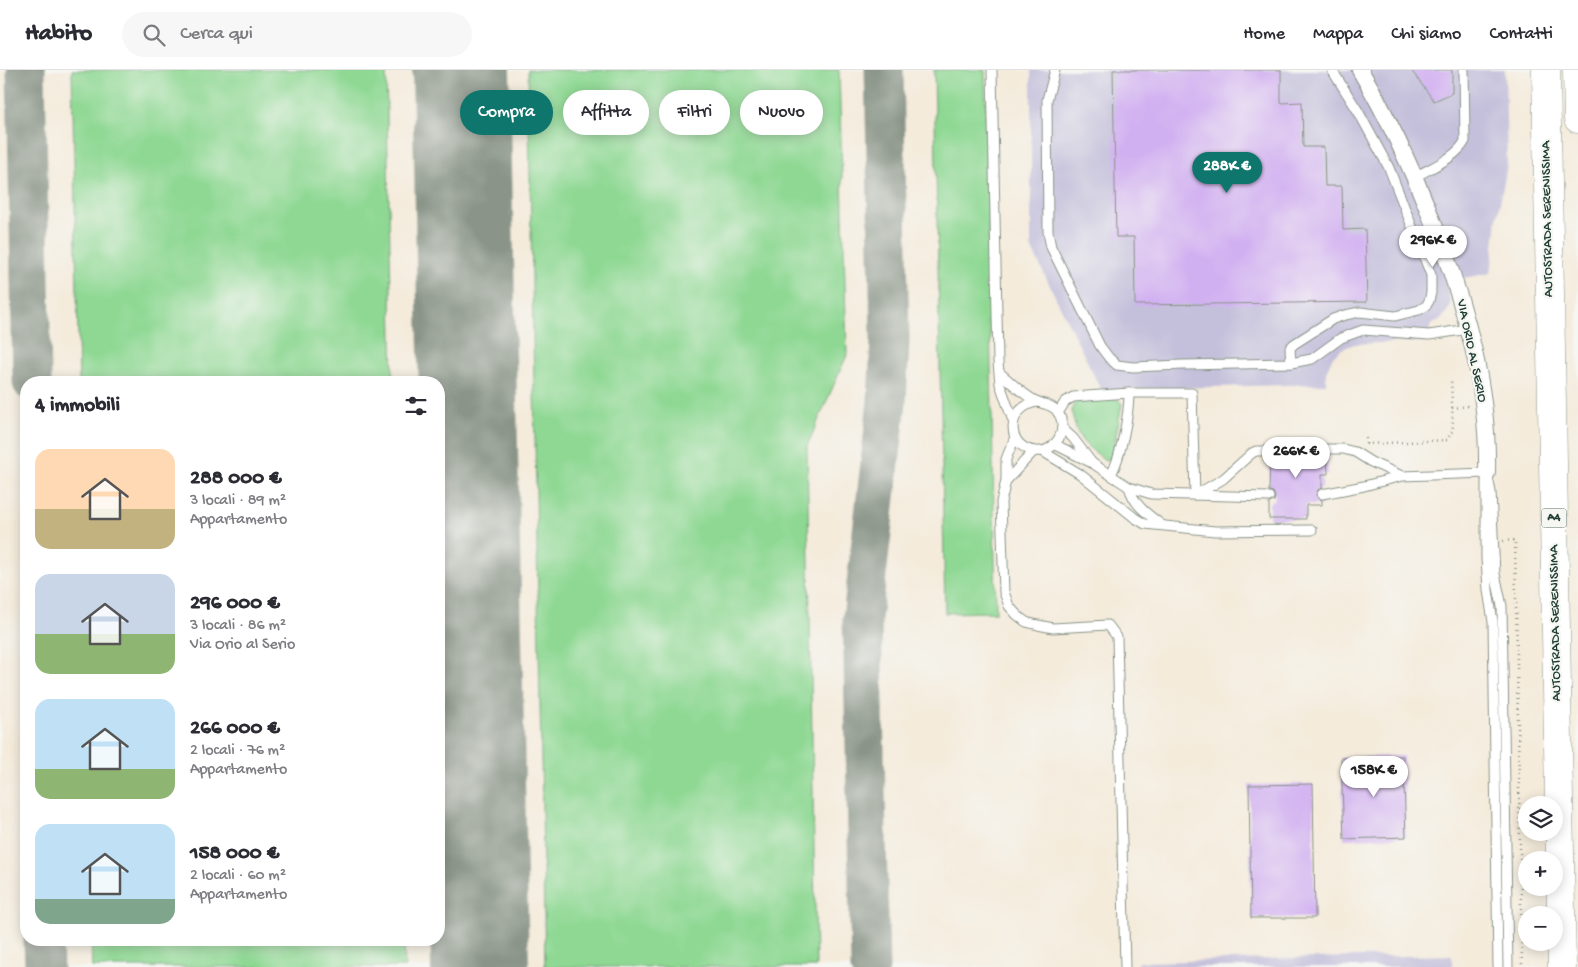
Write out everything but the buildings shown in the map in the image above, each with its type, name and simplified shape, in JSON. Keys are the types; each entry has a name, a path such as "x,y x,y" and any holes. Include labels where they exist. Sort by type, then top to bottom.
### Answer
{"highway":[{"name":"AUTOSTRADA SERENISSIMA","path":"1546,70 1562,967"},
{"path":"1577,70 1578,119"}],"street":[{"name":"VIA ORIO AL SERIO","path":"1360,70 1379,101 1416,177 1442,244 1465,312 1482,405 1487,448 1487,473"}],"lane":[{"path":"992,70 997,338 1000,384 1013,421 1015,437 1026,448 1038,451 1080,474 1135,518 1146,524 1215,530 1312,530"},
{"path":"1055,70 1047,100 1048,232 1051,247 1100,346 1108,358 1117,365 1133,367 1183,364 1291,363 1312,360 1341,338 1350,333 1363,330 1430,335 1469,329"},
{"path":"1291,363 1290,348 1332,319 1360,312 1395,316 1419,310 1426,306 1431,294 1431,275 1389,168 1358,111 1332,70"},
{"path":"1416,177 1454,156 1465,141 1464,70"},
{"path":"1000,373 1037,402"},
{"path":"1058,412 1064,402 1073,397 1129,393 1192,393 1194,495"},
{"path":"1111,475 1115,467 1123,435 1129,407 1129,393"},
{"path":"1006,481 1038,451 1054,444 1060,436 1062,428 1058,412 1045,403 1037,402 1022,407 1013,421"},
{"path":"1062,428 1073,438 1092,463"},
{"path":"1015,437 1006,459 1006,481 1001,502 1004,592 1009,606 1022,618 1038,625 1053,628 1108,625 1117,637 1125,967"},
{"path":"1054,444 1092,463 1129,487 1151,494 1269,496"},
{"path":"1327,450 1343,449 1355,452 1371,462 1402,476"},
{"path":"1194,495 1215,485 1252,453 1256,451 1270,451"},
{"path":"1322,494 1402,476 1487,473"},
{"path":"1487,473 1485,490 1486,558 1493,622 1498,967"},
{"path":"1487,473 1491,492 1495,574 1502,606 1508,967"},
{"path":"1129,487 1131,496 1136,504 1164,526"}],"path":[{"path":"1366,444 1444,442 1450,437 1453,430 1451,378"},
{"path":"1452,408 1471,406"},
{"path":"1364,448 1366,436"},
{"path":"1501,541 1514,540 1522,967"}],"shaded area":[{"path":"1031,70 1505,70 1507,165 1497,219 1491,273 1446,281 1451,306 1442,318 1430,326 1430,341 1354,344 1342,349 1333,356 1326,372 1326,384 1101,390 1031,247"},
{"path":"1452,955 1452,967 1138,967 1138,962"}],"green space":[{"path":"72,70 386,70 393,376 79,376"},
{"path":"528,70 839,70 847,355 807,446 816,967 545,967 529,135 553,135 553,90 528,90"},
{"path":"934,70 985,70 996,612 945,613"},
{"path":"1118,399 1122,404 1112,457 1105,460 1084,443 1075,426 1072,408 1075,403 1083,400"},
{"path":"91,946 404,946 405,967 92,967"}],"taxiway":[{"path":"26,70 32,376"},
{"path":"870,967 862,619 887,402 890,339 884,70"},
{"path":"43,946 44,967"}],"runway":[{"path":"461,70 480,967"}]}
